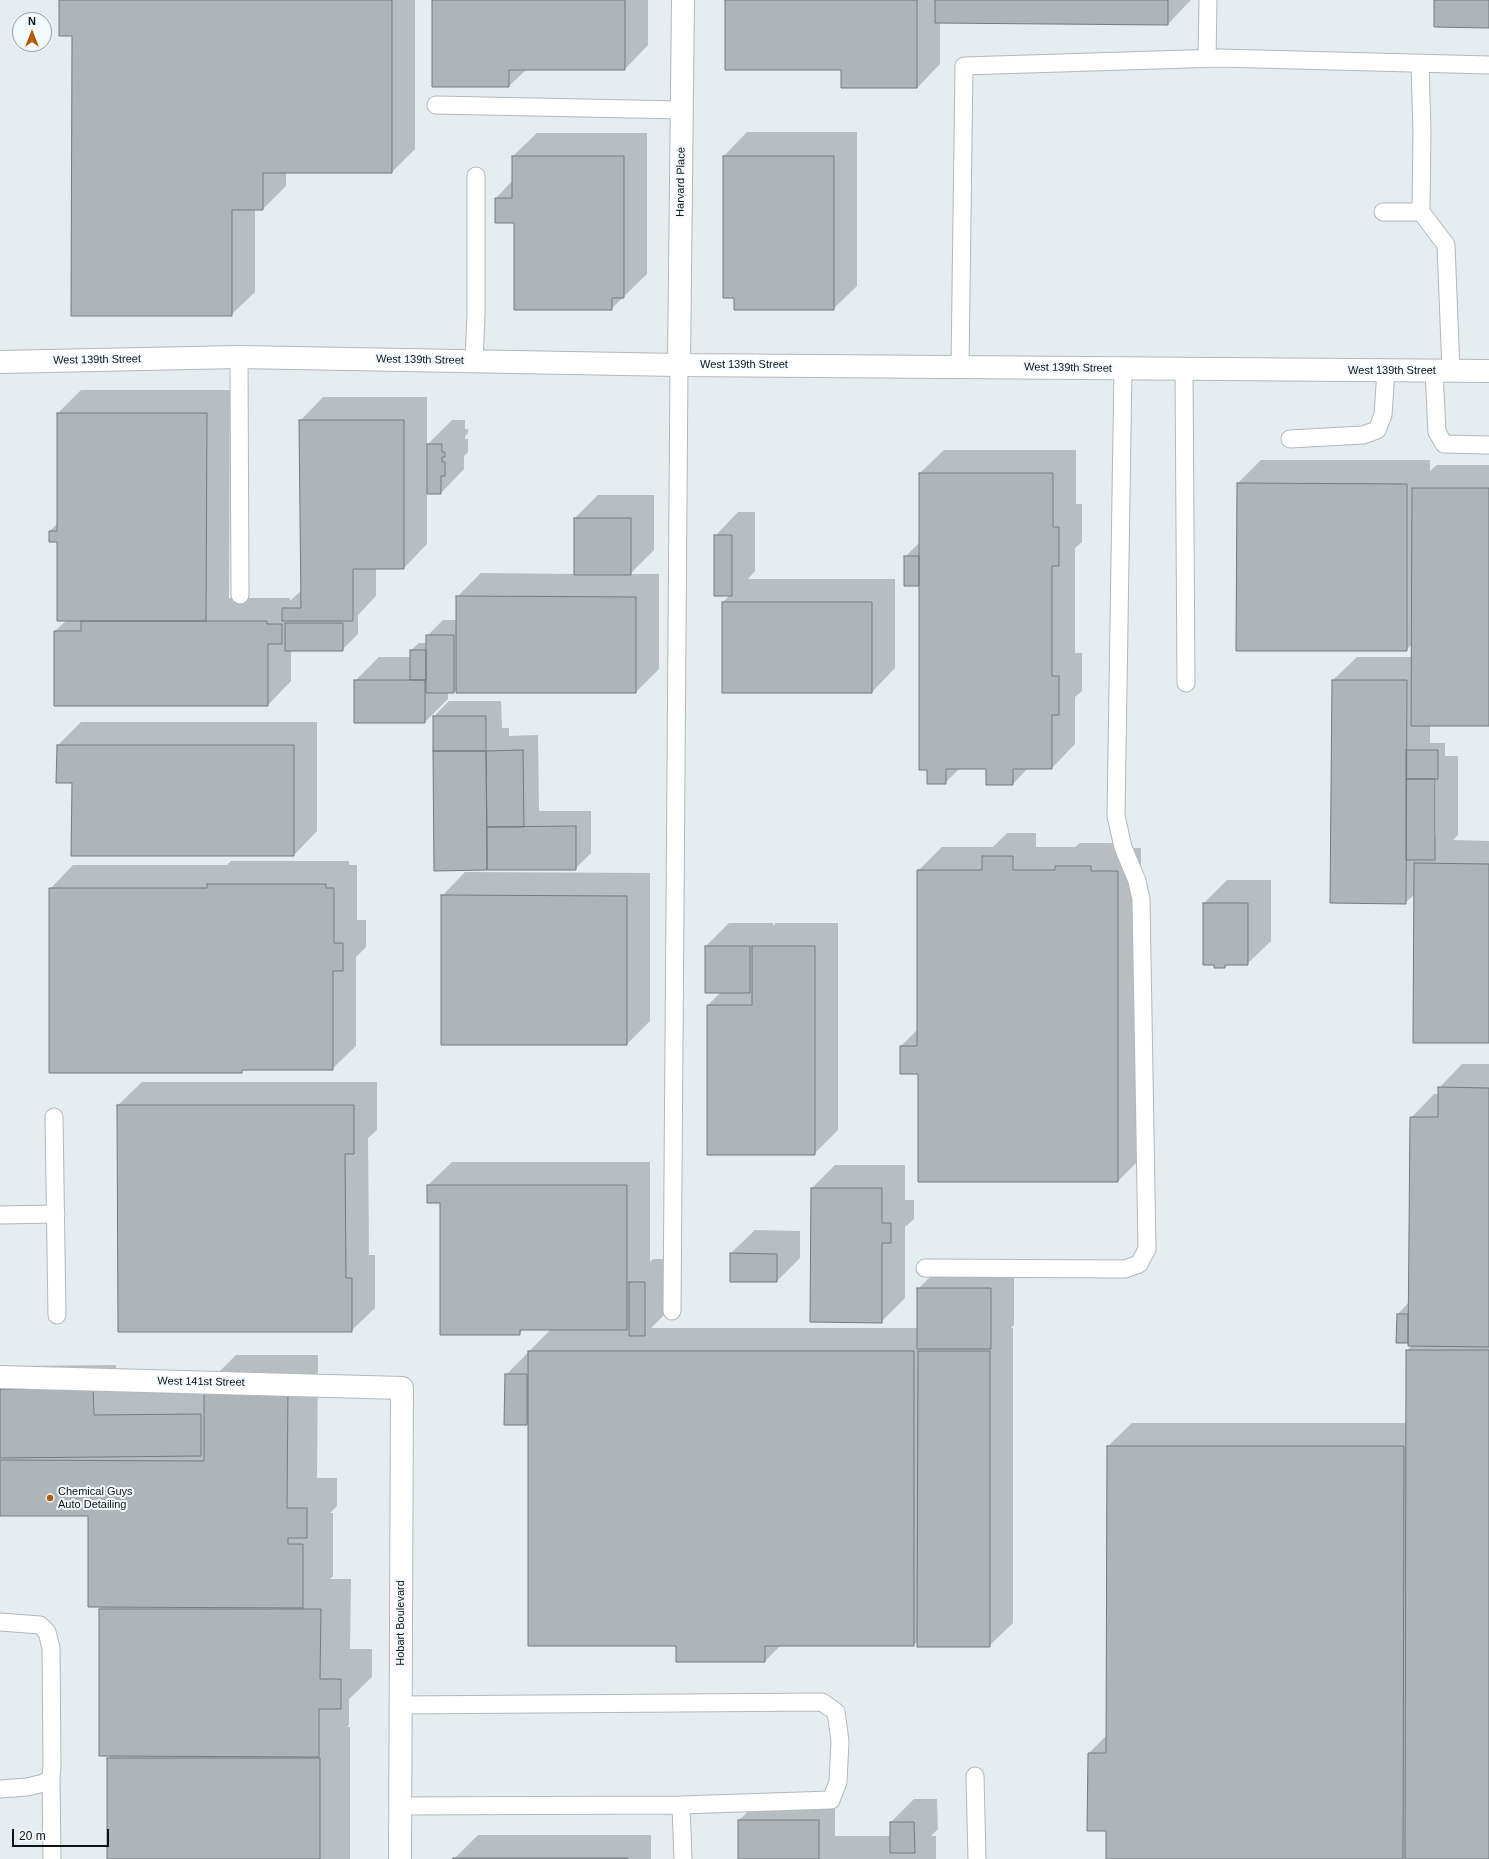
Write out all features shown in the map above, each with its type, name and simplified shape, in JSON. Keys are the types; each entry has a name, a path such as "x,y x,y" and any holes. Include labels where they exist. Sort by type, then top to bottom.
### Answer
{"street":[{"name":"Harvard Place","path":"679,365 682,0"},
{"name":"West 139th Street","path":"0,362 239,356 679,365 1489,372"},
{"name":"West 141st Street","path":"0,1377 402,1388"},
{"name":"Hobart Boulevard","path":"400,1859 402,1388"}],"lane":[{"path":"1207,58 1208,0"},
{"path":"960,367 964,66 1207,58 1489,65"},
{"path":"1420,63 1422,131 1421,212 1446,245 1442,371 1437,432 1444,444 1489,445"},
{"path":"436,105 682,110"},
{"path":"474,361 476,314 476,176"},
{"path":"1384,212 1421,212"},
{"path":"239,356 240,595"},
{"path":"672,1311 679,365"},
{"path":"925,1268 1125,1269 1139,1264 1147,1249 1141,899 1138,881 1123,847 1116,816 1123,368"},
{"path":"1184,369 1186,683"},
{"path":"1290,439 1363,435 1377,430 1383,415 1386,371"},
{"path":"54,1117 57,1315"},
{"path":"0,1215 56,1214"},
{"path":"0,1622 40,1625 47,1632 51,1648 52,1859"},
{"path":"400,1705 822,1702 836,1712 840,1741 838,1782 831,1800 682,1805 400,1806"},
{"path":"975,1776 977,1859"},
{"path":"0,1789 27,1788 44,1783 51,1778"},
{"path":"682,1805 683,1859"}],"building":[{"path":"59,0 392,0 392,173 263,173 263,210 232,210 232,316 71,316 72,36 59,36"},
{"path":"432,0 625,0 625,70 509,70 509,87 432,87"},
{"path":"725,0 917,0 917,88 841,88 841,70 725,70"},
{"path":"935,0 1168,0 1168,25 935,23"},
{"path":"1434,0 1489,0 1489,28 1434,27"},
{"path":"512,156 624,156 624,298 612,298 612,310 514,310 514,223 495,223 495,198 512,198"},
{"path":"723,156 834,156 834,310 734,310 734,298 723,298"},
{"path":"57,413 207,413 206,621 57,621 57,542 49,542 49,531 57,531"},
{"path":"299,420 404,420 404,569 353,569 353,621 282,621 282,608 301,608"},
{"path":"427,444 442,444 442,452 445,452 445,457 442,457 442,462 445,462 445,476 441,476 441,494 427,494"},
{"path":"919,473 1053,473 1053,527 1059,527 1059,566 1052,566 1052,676 1059,676 1059,715 1052,715 1052,769 1013,769 1013,785 986,785 986,769 946,769 946,784 927,784 927,770 919,770"},
{"path":"1237,483 1407,484 1407,651 1236,651"},
{"path":"1412,488 1489,488 1489,726 1411,726"},
{"path":"574,518 631,518 631,575 574,575"},
{"path":"714,535 732,535 732,596 714,596"},
{"path":"904,556 919,556 919,586 904,586"},
{"path":"456,596 636,597 636,693 456,693"},
{"path":"722,602 872,602 872,693 722,693"},
{"path":"81,621 267,621 267,624 282,624 282,644 268,644 268,706 54,706 54,631 81,631"},
{"path":"285,623 343,623 343,651 285,651"},
{"path":"426,635 454,635 454,693 426,693"},
{"path":"410,650 426,650 426,680 410,680"},
{"path":"354,680 425,680 425,723 354,723"},
{"path":"1332,680 1407,680 1406,904 1330,903"},
{"path":"433,716 486,716 486,751 433,751"},
{"path":"57,745 294,745 294,856 71,856 72,783 56,783"},
{"path":"523,750 524,827 487,827 486,751"},
{"path":"1406,750 1438,750 1438,779 1406,779"},
{"path":"433,751 486,751 487,870 434,871"},
{"path":"1406,779 1435,779 1435,860 1406,860"},
{"path":"576,826 576,870 487,870 487,827"},
{"path":"982,856 1013,856 1013,870 1055,870 1055,866 1091,866 1091,871 1118,871 1118,1182 918,1182 918,1074 900,1074 900,1046 917,1046 917,870 982,870"},
{"path":"1414,863 1489,864 1489,1043 1413,1043"},
{"path":"207,884 326,884 326,888 334,888 334,943 343,943 343,971 333,971 333,1070 242,1070 242,1073 49,1073 49,888 207,888"},
{"path":"441,895 627,896 627,1045 441,1045"},
{"path":"1203,903 1248,903 1248,965 1225,965 1225,968 1214,968 1214,965 1203,965"},
{"path":"705,946 750,946 750,993 705,993"},
{"path":"752,946 815,946 815,1155 707,1155 707,1005 752,1005"},
{"path":"1438,1087 1489,1088 1489,1347 1408,1346 1410,1117 1438,1117"},
{"path":"117,1105 354,1105 354,1154 345,1154 346,1278 352,1278 352,1332 118,1332"},
{"path":"427,1185 627,1185 627,1330 520,1330 520,1335 440,1335 440,1203 427,1203"},
{"path":"811,1188 882,1188 882,1223 891,1223 891,1243 882,1243 882,1323 810,1322"},
{"path":"730,1253 777,1254 777,1282 730,1282"},
{"path":"629,1282 645,1282 645,1336 629,1336"},
{"path":"917,1288 991,1288 991,1349 917,1349"},
{"path":"1397,1314 1408,1314 1408,1343 1396,1343"},
{"path":"1406,1350 1489,1350 1489,1859 1405,1859"},
{"path":"528,1351 914,1351 914,1646 765,1646 765,1662 676,1662 676,1646 528,1646"},
{"path":"918,1351 990,1351 990,1647 917,1647"},
{"path":"505,1374 527,1374 527,1425 504,1425"},
{"path":"204,1385 288,1385 287,1508 307,1508 307,1538 288,1538 288,1544 303,1544 303,1608 88,1607 88,1516 0,1516 0,1460 204,1461"},
{"path":"93,1388 94,1415 201,1414 201,1456 0,1458 0,1389"},
{"path":"1107,1446 1404,1446 1403,1859 1106,1859 1106,1831 1087,1831 1088,1753 1106,1753"},
{"path":"99,1609 321,1609 320,1679 341,1679 341,1709 319,1709 319,1757 99,1756"},
{"path":"107,1758 320,1758 320,1859 107,1859"},
{"path":"738,1820 819,1820 819,1859 738,1859"},
{"path":"890,1822 914,1822 915,1853 890,1853"},
{"path":"628,1858 628,1859 453,1859"}],"place":[{"name":"Chemical Guys Auto Detailing","path":"50,1498"}]}
